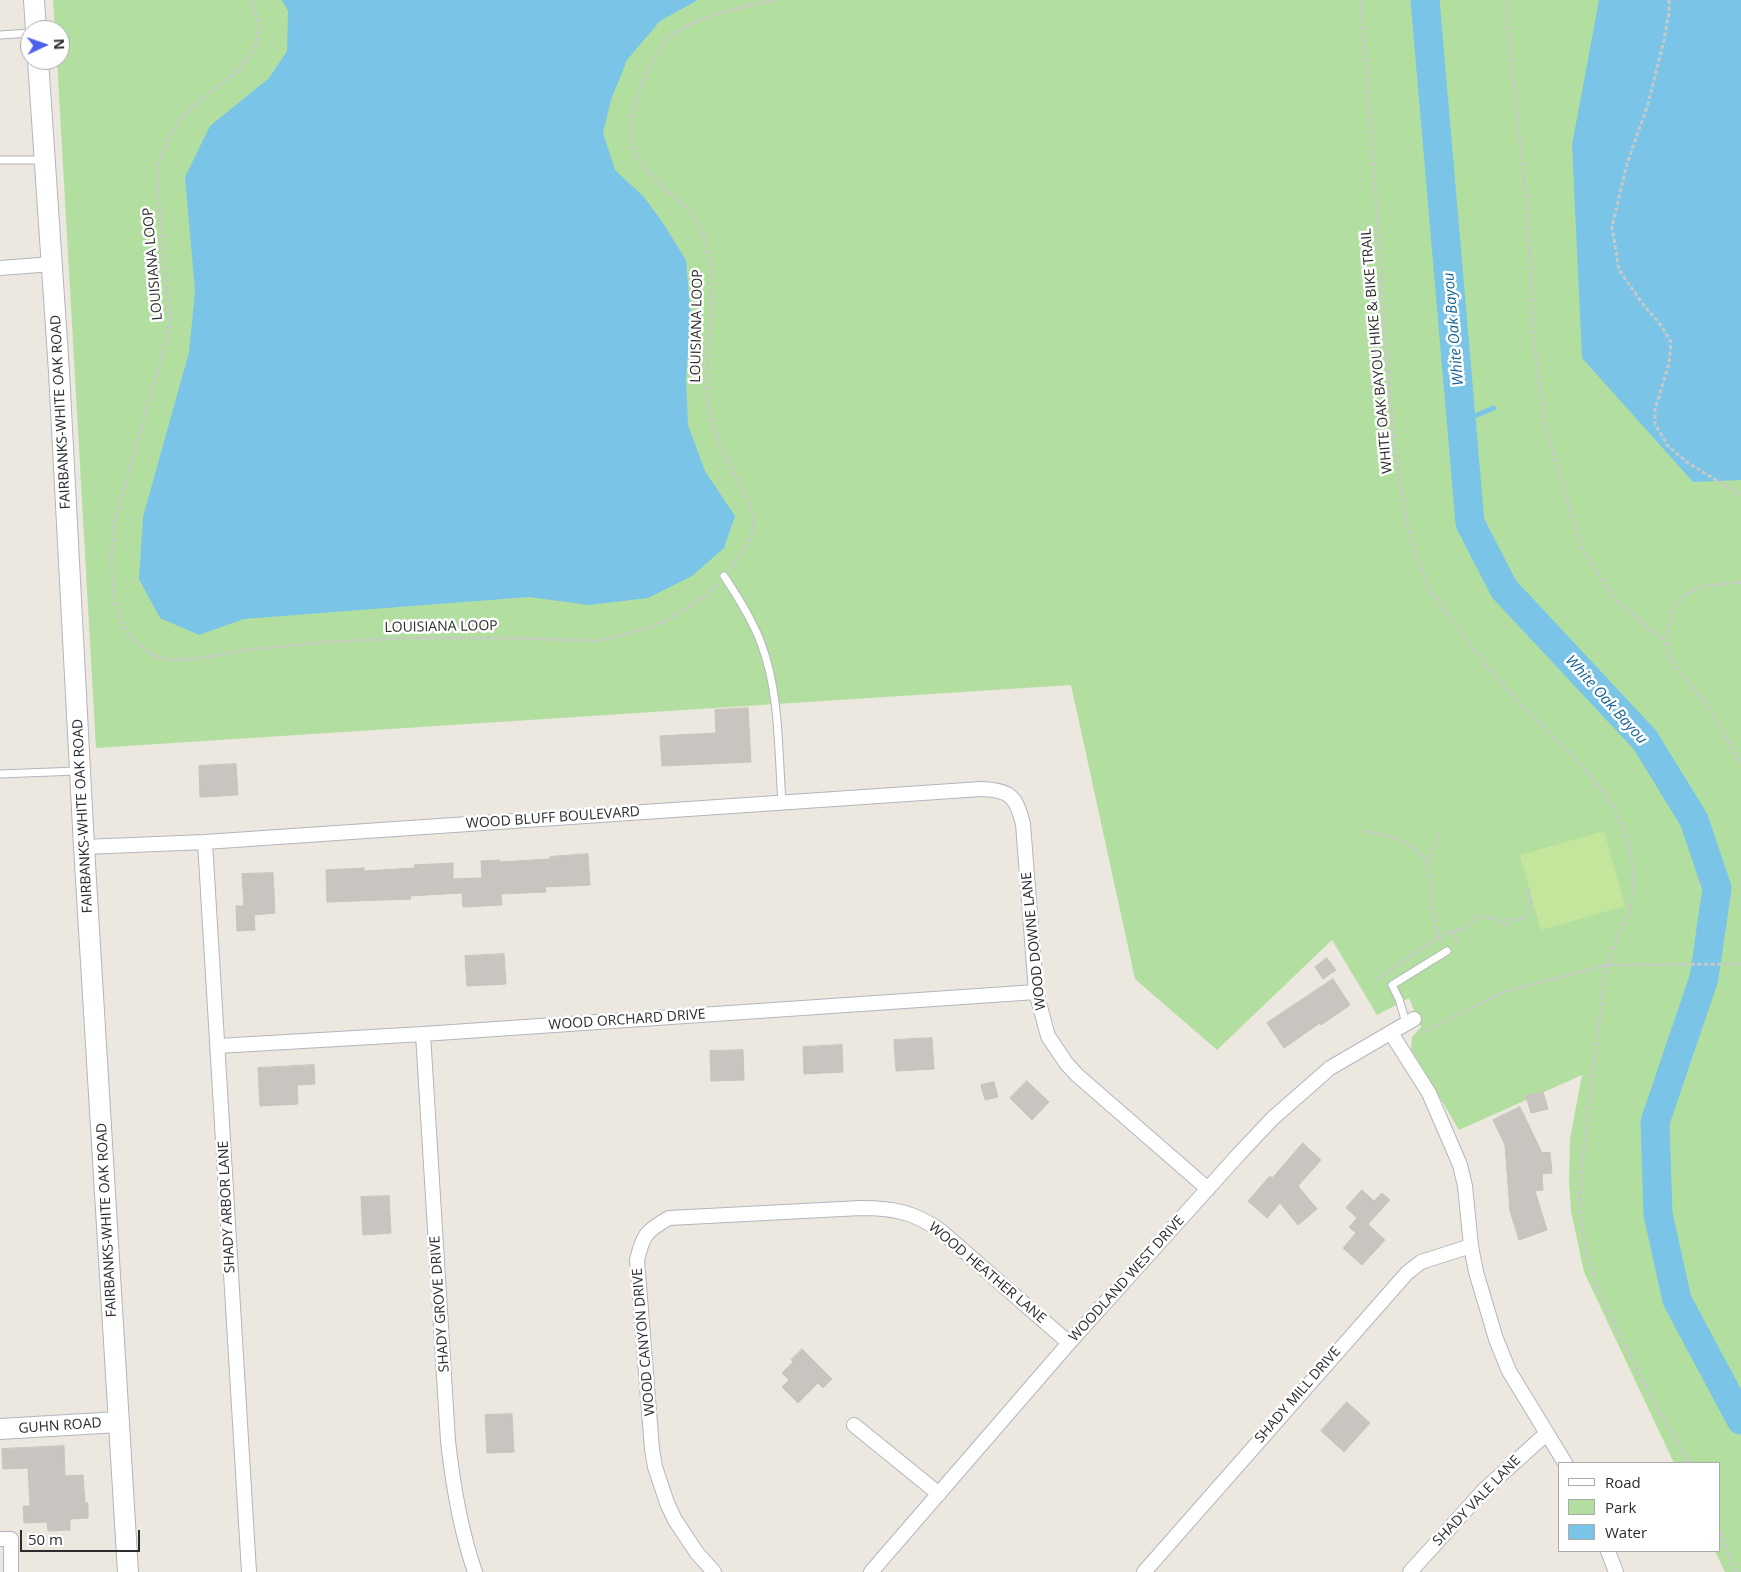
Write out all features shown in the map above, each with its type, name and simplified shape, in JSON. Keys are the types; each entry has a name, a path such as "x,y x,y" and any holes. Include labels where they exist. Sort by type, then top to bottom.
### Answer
{"street":[{"path":"34,0 35,20"},
{"name":"FAIRBANKS-WHITE OAK ROAD","path":"39,70 52,264 84,848 128,1572"},
{"path":"0,268 52,264"},
{"name":"WOOD BLUFF BOULEVARD","path":"84,848 205,842 981,789 999,789 1010,795 1016,803"},
{"name":"WOOD DOWNE LANE","path":"1016,803 1023,824 1036,992 1048,1036 1066,1063 1077,1075 1208,1189"},
{"name":"SHADY ARBOR LANE","path":"205,842 250,1572"},
{"name":"WOOD ORCHARD DRIVE","path":"218,1046 423,1034 1036,992"},
{"name":"WOODLAND WEST DRIVE","path":"871,1572 1069,1343 1259,1132 1302,1091 1330,1068 1410,1021"},
{"path":"1391,1033 1429,1093 1460,1165 1465,1186 1471,1246 1496,1339 1509,1371 1564,1462"},
{"name":"SHADY GROVE DRIVE","path":"423,1034 450,1457 458,1516 475,1572"},
{"name":"WOOD HEATHER LANE","path":"779,1213 881,1208 896,1210 925,1220 1069,1343"},
{"name":"WOOD CANYON DRIVE","path":"714,1572 697,1553 675,1520 655,1467 637,1260 645,1235 669,1218 779,1213"},
{"name":"SHADY MILL DRIVE","path":"1144,1572 1407,1272 1422,1262 1471,1246"},
{"name":"GUHN ROAD","path":"0,1429 119,1422"},
{"path":"854,1425 939,1494"},
{"name":"SHADY VALE LANE","path":"1410,1572 1484,1490 1546,1434"},
{"path":"0,1539 11,1539 11,1572"},
{"path":"1608,1552 1616,1572"}],"lane":[{"path":"0,34 20,33"},
{"path":"0,160 45,160"},
{"path":"724,576 754,627 767,660 775,702 782,802"},
{"path":"0,774 80,771"},
{"path":"1410,1021 1392,985 1447,951"}],"path":[{"name":"LOUISIANA LOOP","path":"251,0 259,25 252,52 237,71 180,119 170,135 160,162 158,191 170,321 168,334 115,520 111,559 112,590 118,613 132,638 153,655 164,659 201,658 245,650 326,642 406,638 512,638 598,641 641,630 679,614 699,601 724,576 749,540 753,531 753,521 750,506 718,439 708,402 711,288 708,252 703,233 695,218 638,158 631,138 630,120 649,68 661,48 675,33 697,21 775,0"},
{"name":"WHITE OAK BAYOU HIKE & BIKE TRAIL","path":"1361,0 1394,444 1409,534 1430,591 1487,666 1516,699 1575,758 1601,789 1618,814 1627,840 1632,868 1633,894 1629,911 1606,965 1581,1173 1580,1218 1587,1255 1598,1290 1655,1406 1689,1462"},
{"path":"1508,0 1511,61 1528,214 1534,336 1545,424 1581,548 1614,598 1668,645"},
{"path":"1669,0 1669,12 1648,104 1627,164 1612,226 1619,270 1645,307 1660,324 1671,342 1668,364 1655,409 1656,424 1668,446 1688,463 1741,495"},
{"path":"1741,582 1699,587 1683,598 1672,612 1667,635 1670,659 1710,710 1741,764"},
{"path":"1364,831 1390,836 1407,842 1418,851 1428,864"},
{"path":"1436,832 1438,837 1428,864 1435,926 1438,937 1447,951 1455,947 1457,943 1456,938 1450,931"},
{"path":"1378,979 1438,937 1450,931 1465,929 1473,919 1480,916 1496,918 1499,922 1507,925 1508,919 1520,921 1529,913 1531,902 1528,890 1530,890"},
{"path":"1410,1021 1415,1031 1420,1033 1503,992 1606,965 1741,964"},
{"path":"1721,1534 1736,1572"}],"green space":[{"path":"53,0 1741,0 1741,1572 1725,1572 1715,1552 1721,1552 1721,1462 1674,1462 1584,1272 1571,1211 1569,1182 1570,1139 1582,1075 1459,1130 1411,1049 1412,1037 1421,1027 1409,998 1377,1015 1332,940 1217,1050 1135,979 1071,685 96,748 58,70 70,70 70,20 54,20"},
{"path":"1604,831 1625,906 1541,930 1520,855"}],"water":[{"path":"282,0 698,0 660,21 627,60 611,100 603,133 615,170 644,197 686,260 691,318 686,377 688,425 705,471 735,516 724,548 692,576 648,598 589,605 529,597 244,619 199,635 160,618 139,579 143,517 189,352 195,291 185,177 210,126 269,78 287,51 288,11"},
{"path":"1599,0 1741,0 1741,480 1693,482 1582,358 1572,145"}],"building":[{"path":"748,708 751,762 662,766 660,736 716,733 715,710"},
{"path":"236,764 238,795 200,797 199,766"},
{"path":"588,854 590,885 545,887 546,892 501,894 502,905 463,907 462,893 410,896 411,899 327,902 326,870 364,868 364,871 415,868 414,865 453,863 453,879 482,878 481,861 499,860 500,862 550,859 550,857"},
{"path":"273,873 275,913 254,915 255,930 237,931 236,906 244,906 242,874"},
{"path":"504,954 506,984 467,986 465,956"},
{"path":"1327,958 1336,970 1323,979 1315,967"},
{"path":"1333,979 1350,1005 1284,1048 1267,1023"},
{"path":"932,1038 934,1069 896,1071 894,1040"},
{"path":"842,1045 843,1072 804,1074 803,1047"},
{"path":"743,1050 744,1080 711,1081 710,1051"},
{"path":"314,1065 315,1084 297,1085 298,1104 260,1106 258,1068"},
{"path":"1027,1081 1049,1102 1032,1120 1010,1098"},
{"path":"994,1082 998,1097 985,1100 981,1085"},
{"path":"1543,1092 1548,1109 1531,1113 1526,1096"},
{"path":"1520,1107 1542,1153 1550,1152 1552,1173 1542,1174 1543,1190 1535,1191 1547,1230 1519,1240 1510,1211 1505,1145 1493,1120"},
{"path":"1303,1143 1321,1160 1298,1186 1317,1209 1298,1225 1280,1203 1267,1218 1248,1201 1270,1176 1272,1178"},
{"path":"1362,1190 1374,1201 1382,1193 1390,1200 1368,1224 1385,1240 1362,1265 1343,1248 1356,1233 1349,1227 1357,1218 1346,1208"},
{"path":"389,1196 391,1233 363,1235 361,1197"},
{"path":"802,1349 832,1379 823,1388 818,1383 798,1403 782,1387 789,1380 782,1373"},
{"path":"1347,1402 1370,1423 1344,1452 1321,1431"},
{"path":"512,1414 514,1452 487,1453 485,1415"},
{"path":"64,1446 65,1476 83,1475 85,1503 88,1503 88,1518 70,1519 70,1530 48,1531 47,1522 24,1523 23,1506 30,1506 28,1468 3,1469 2,1449"}],"waterway":[{"name":"White Oak Bayou","path":"1425,0 1470,523 1504,589 1645,740 1694,820 1717,888 1704,978 1655,1122 1658,1214 1677,1300 1741,1420"},
{"path":"1462,421 1494,408"}]}
